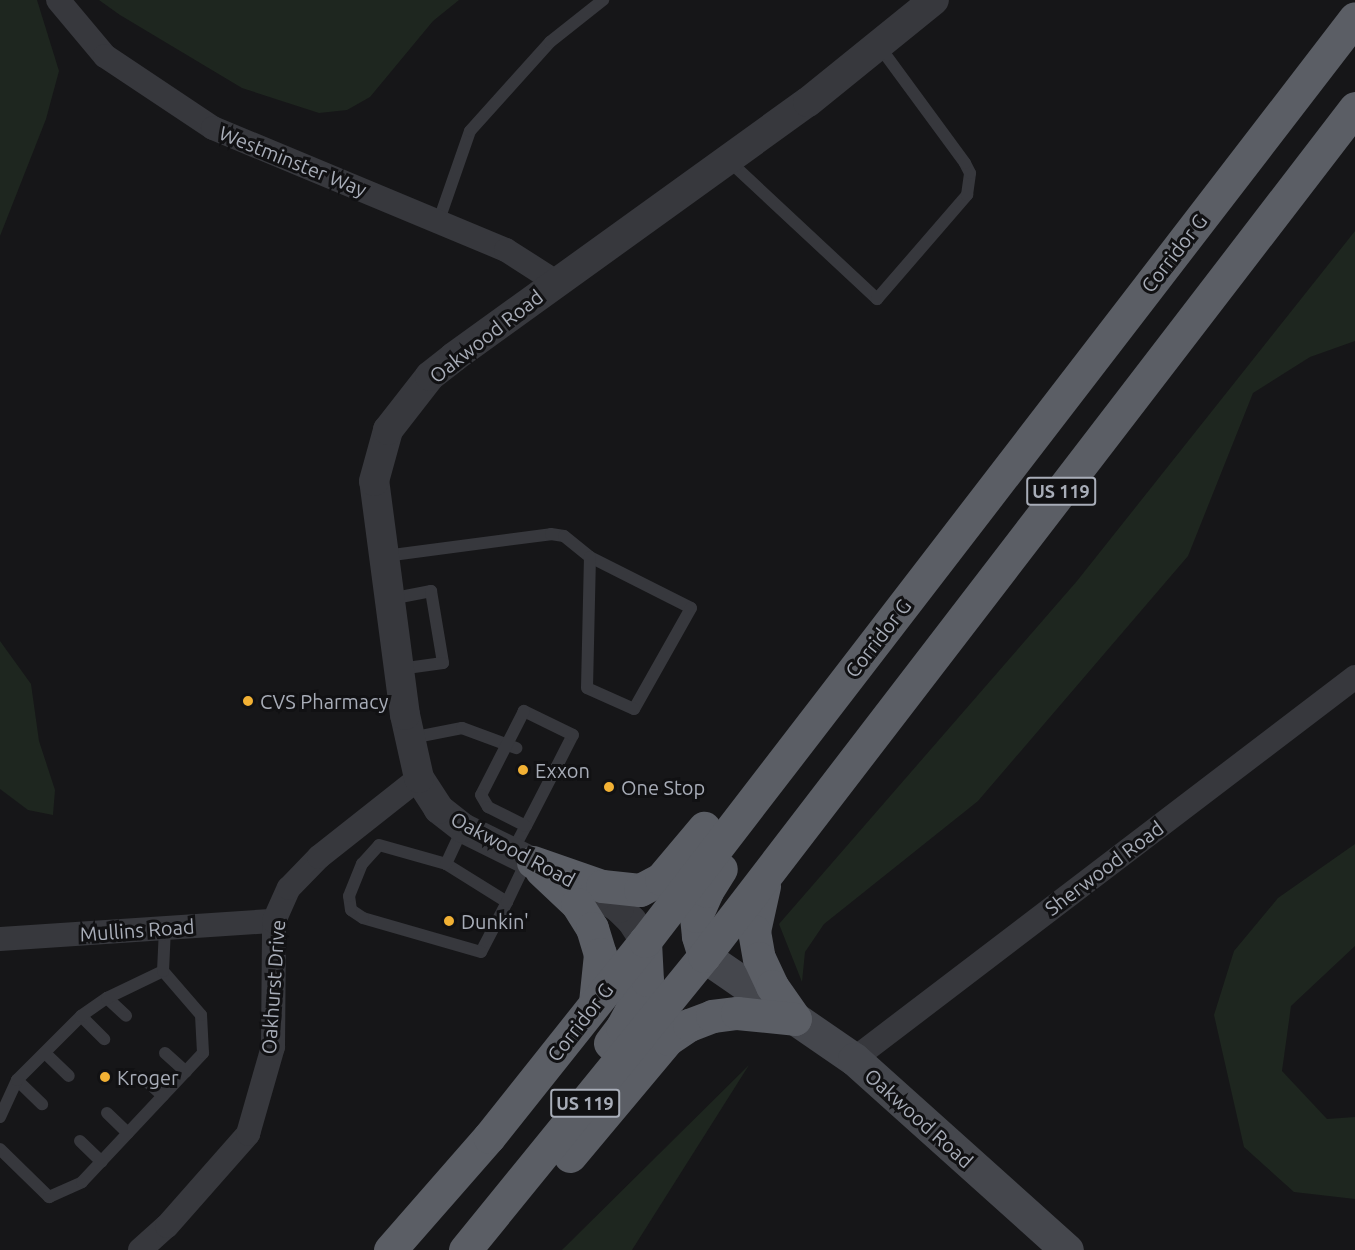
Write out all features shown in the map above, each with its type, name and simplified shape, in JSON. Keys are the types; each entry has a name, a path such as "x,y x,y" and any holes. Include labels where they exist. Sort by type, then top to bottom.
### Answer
{"highway":[{"name":"Corridor G","path":"390,1250 489,1137 645,941 1355,18"},
{"name":"US 119","path":"464,1250 704,956 1355,108"},
{"path":"524,858 602,886 640,890 661,879 681,858 787,719 809,695 838,690 833,721 821,740 726,862 707,891 696,916 698,936 704,956"},
{"path":"524,858 576,904 592,928 600,954 595,1002"},
{"path":"767,874 754,931 759,958 772,986 795,1019"},
{"path":"464,1250 476,1217 622,1027 647,980 645,941"},
{"path":"472,1250 504,1232 668,1039 689,1024 712,1016 737,1013 795,1019"}],"main road":[{"name":"Oakwood Road","path":"704,956 854,1059 1067,1250"}],"street":[{"name":"Westminster Way","path":"58,0 105,56 213,128 439,220 506,250 556,282"},
{"name":"Oakwood Road","path":"645,941 632,921 619,908 599,895 463,828 439,809 419,778 399,669 374,481 388,429 430,376 556,282 728,160 879,46 934,0"},
{"name":"Sherwood Road","path":"854,1059 1355,677"},
{"name":"Oakhurst Drive","path":"140,1250 167,1226 248,1134 273,1047 274,921 289,888 319,857 419,778"},
{"name":"Mullins Road","path":"0,939 274,921"}],"lane":[{"path":"439,220 470,131 550,42 603,0"},
{"path":"728,160 877,299 967,195 970,173 879,46"},
{"path":"384,556 551,534 564,536 590,557 691,608 634,709 586,688 590,557"},
{"path":"389,599 431,591 442,663 399,669"},
{"path":"507,902 446,864 379,845 362,864 349,896 351,910 363,918 481,952 507,902 524,858 526,826 535,794 550,766 573,735 524,711 512,746 496,775 481,795 488,807 526,826"},
{"path":"410,738 462,728 512,746"},
{"path":"446,864 463,828"},
{"path":"0,1149 49,1197 82,1182 203,1053 201,1015 163,971 165,928"},
{"path":"0,1116 17,1080 81,1016 107,998 163,971"},
{"path":"107,998 126,1016"},
{"path":"81,1016 104,1039"},
{"path":"45,1053 69,1076"},
{"path":"165,1053 186,1072"},
{"path":"142,1077 163,1096"},
{"path":"17,1080 42,1104"},
{"path":"107,1113 128,1133"},
{"path":"81,1141 102,1162"}],"shaded area":[{"path":"0,0 37,0 59,71 46,119 0,236"},
{"path":"99,0 459,0 433,21 370,97 347,110 319,113 242,88"},
{"path":"1355,231 1355,341 1310,357 1253,393 1188,556 978,801 824,924 805,952 802,982 779,924 1077,581"},
{"path":"0,641 31,684 39,741 55,790 53,815 28,810 0,789"},
{"path":"1355,844 1355,946 1291,1006 1282,1071 1327,1119 1355,1117 1355,1199 1294,1192 1244,1147 1214,1015 1234,951 1278,898"},
{"path":"749,1065 632,1250 562,1250"}],"place":[{"name":"CVS Pharmacy","path":"248,701"},
{"name":"Exxon","path":"523,770"},
{"name":"One Stop","path":"609,787"},
{"name":"Dunkin'","path":"449,921"},
{"name":"Kroger","path":"105,1077"}]}
